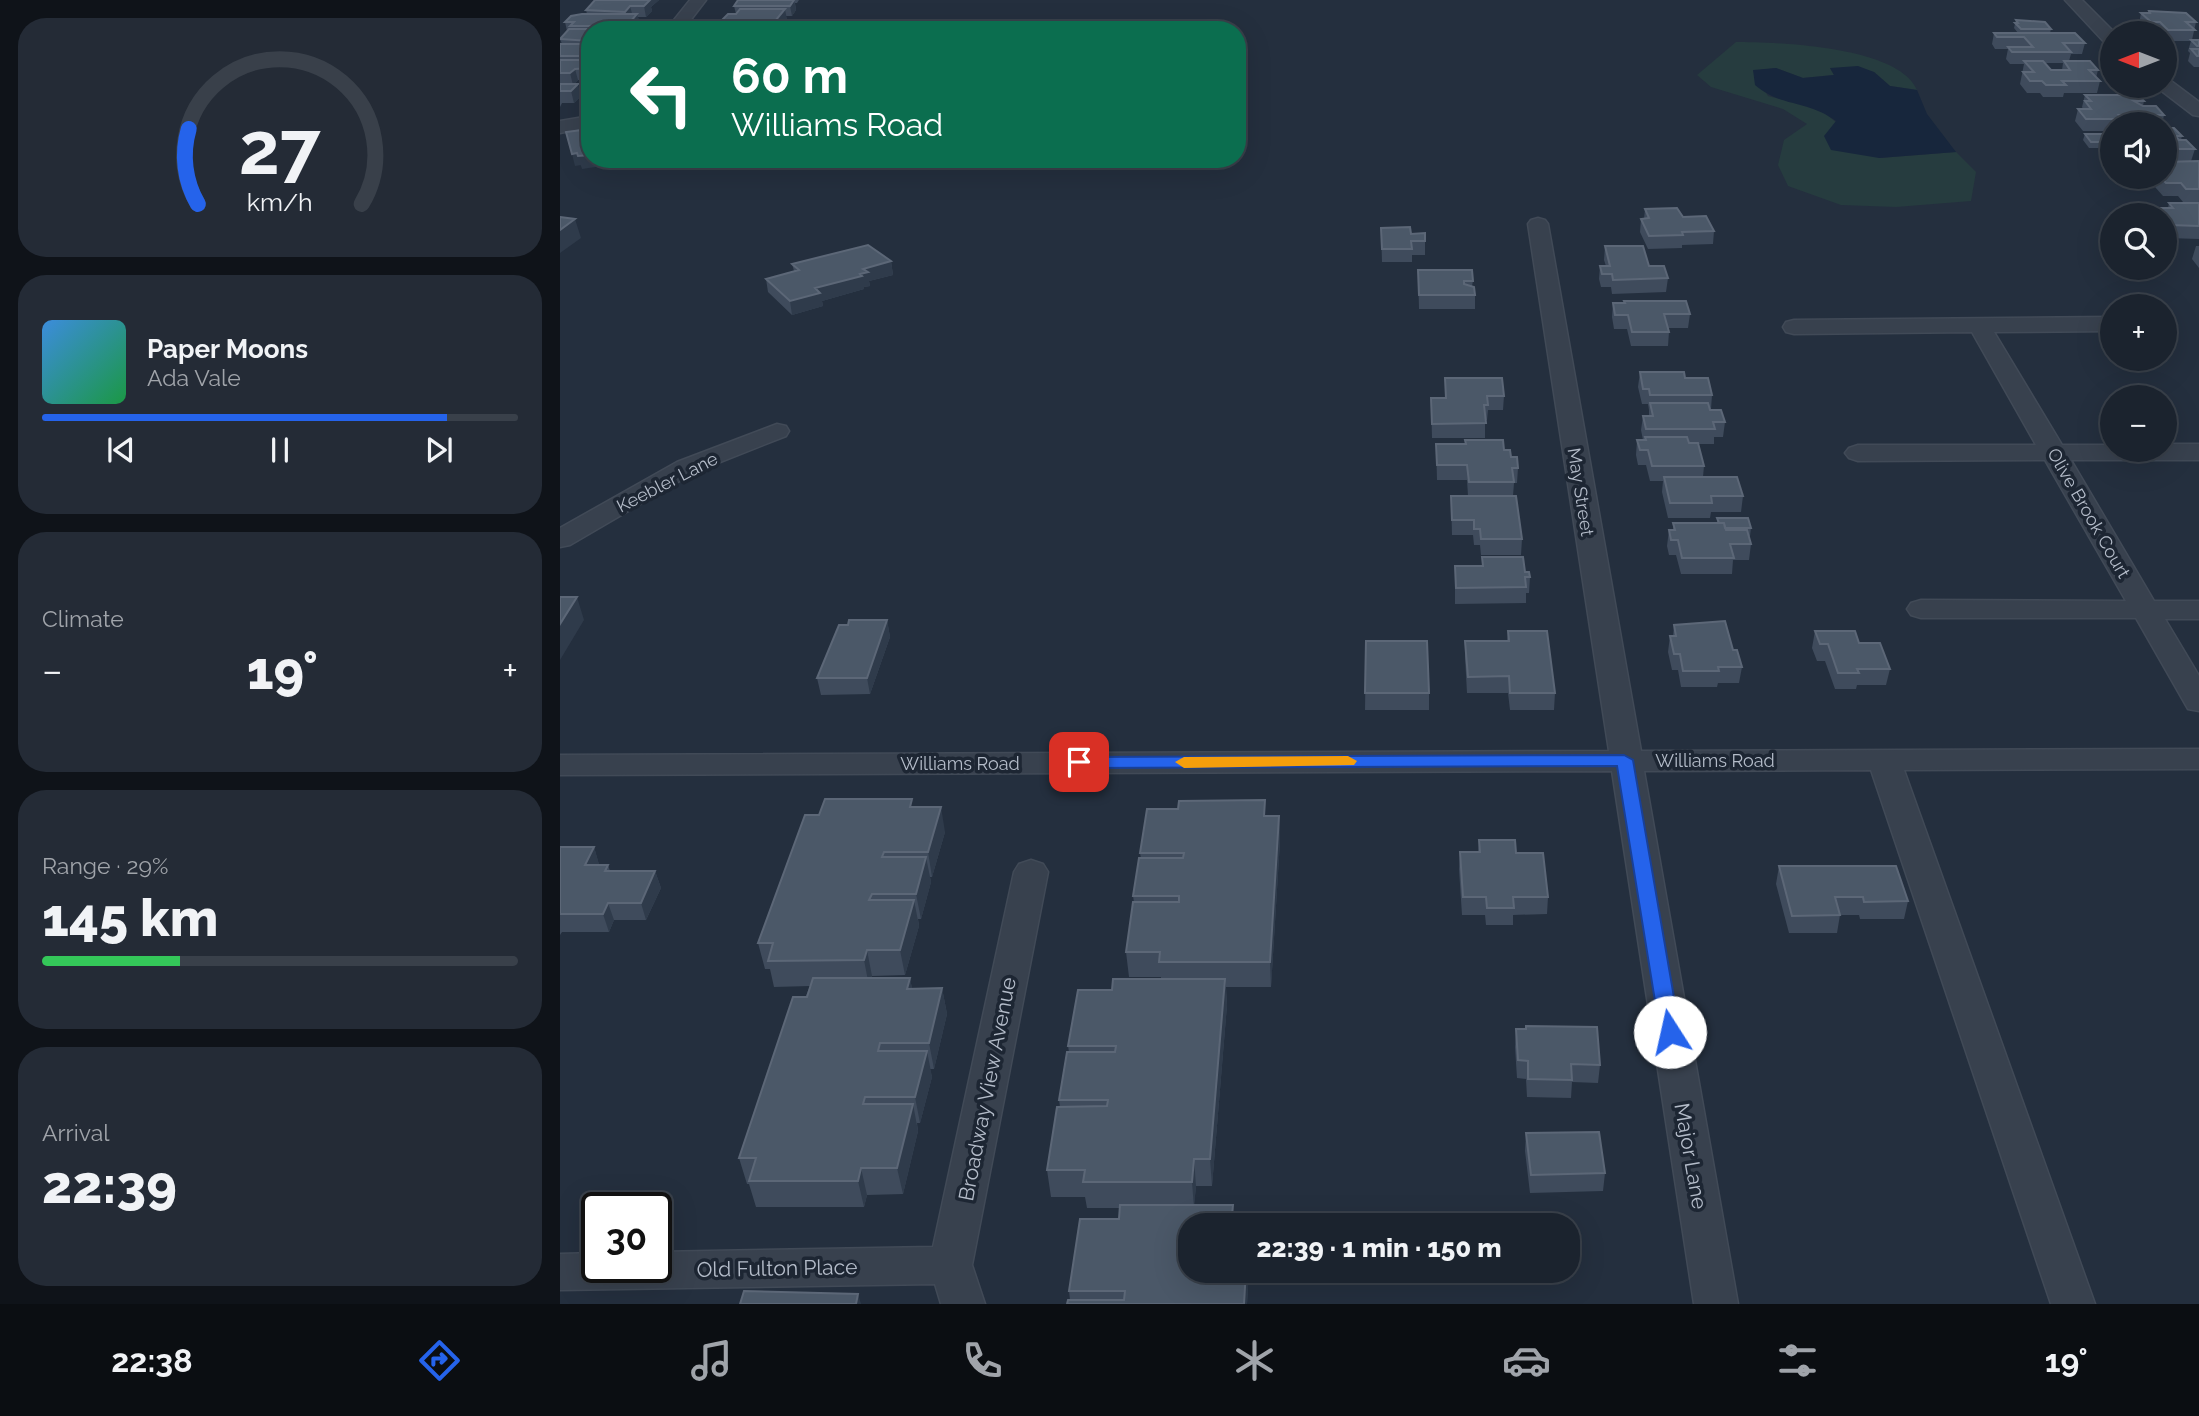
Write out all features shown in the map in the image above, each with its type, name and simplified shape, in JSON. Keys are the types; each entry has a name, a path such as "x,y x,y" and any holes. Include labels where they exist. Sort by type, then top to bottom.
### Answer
{"street":[{"path":"681,21 698,0"},
{"path":"2073,0 2100,28"},
{"path":"2177,94 2199,111"},
{"path":"560,127 581,123"},
{"name":"May Street","path":"1538,224 1624,760"},
{"path":"1794,327 2100,324"},
{"name":"Olive Brook Court","path":"1979,325 2199,702"},
{"name":"Keebler Lane","path":"560,539 686,467 777,431"},
{"path":"1858,453 2199,452"},
{"path":"1921,609 2199,610"},
{"name":"Williams Road","path":"560,765 2199,758"},
{"name":"Major Lane","path":"1624,760 1716,1304"},
{"path":"1884,760 2073,1304"},
{"name":"Broadway View Avenue","path":"957,1284 1031,872"},
{"name":"Old Fulton Place","path":"560,1272 957,1284"}],"green space":[{"path":"1736,42 1779,43 1862,55 1887,64 1906,75 1917,90 1890,86 1874,72 1830,68 1834,75 1803,78 1776,68 1753,71 1768,96 1820,109 1879,158 1956,152 1976,172 1971,201 1896,207 1841,205 1788,186 1778,165 1784,140 1807,124 1783,109 1711,87 1697,75"}],"water":[{"path":"1858,66 1874,72 1890,86 1917,90 1927,114 1956,152 1879,158 1831,150 1824,136 1836,121 1826,114 1765,92 1755,85 1753,70 1776,68 1803,78 1834,75 1830,68"}],"building":[{"path":"595,0 650,0 644,6 630,6 625,12 586,10"},
{"path":"738,0 794,0 790,6 734,6"},
{"path":"740,9 785,9 776,20 722,20 728,14 736,14"},
{"path":"2149,11 2186,13 2196,22 2186,22 2195,30 2177,30 2177,21 2150,21 2141,13 2150,13"},
{"path":"637,14 631,21 581,21 581,26 570,26 574,22 565,22 571,16"},
{"path":"2016,20 2045,22 2051,29 2021,29 2015,23 2018,23"},
{"path":"569,29 581,29 581,40 560,39"},
{"path":"1994,33 2075,33 2085,43 2063,43 2071,52 2012,52 2008,47 2033,47 2024,37 1997,37"},
{"path":"560,44 581,44 581,56 560,56"},
{"path":"2191,49 2199,49 2199,56 2197,56"},
{"path":"560,60 581,60 581,69 560,73"},
{"path":"2024,61 2043,61 2051,70 2070,70 2064,61 2090,61 2098,70 2089,70 2100,81 2062,81 2066,85 2046,85 2042,81 2030,81 2023,72 2034,72"},
{"path":"560,84 578,84 571,91 560,91"},
{"path":"2085,95 2100,95 2100,98 2141,98 2144,101 2134,101 2143,106 2156,106 2161,112 2100,112 2100,119 2086,119 2078,109 2091,109 2085,101 2091,101"},
{"path":"581,130 581,156 572,154 566,132"},
{"path":"2085,134 2100,134 2100,142 2091,142"},
{"path":"2177,138 2186,140 2195,149 2177,149"},
{"path":"2199,161 2199,189 2186,189 2181,183 2177,183 2177,162"},
{"path":"2177,203 2199,203 2199,226 2177,225"},
{"path":"1677,208 1683,217 1706,216 1714,231 1649,236 1641,219 1649,218 1645,209"},
{"path":"560,217 575,219 560,230"},
{"path":"1410,227 1411,234 1425,233 1425,241 1411,241 1412,249 1382,249 1381,228"},
{"path":"868,245 891,261 863,269 868,272 860,274 862,276 815,288 820,293 790,301 766,279 799,270 792,264"},
{"path":"1605,246 1643,246 1649,266 1664,266 1668,278 1613,280 1612,274 1602,274 1600,266 1610,266"},
{"path":"1418,270 1472,270 1473,281 1464,281 1464,284 1474,287 1475,295 1419,295"},
{"path":"1624,301 1686,301 1690,314 1664,314 1669,332 1632,332 1628,315 1615,315 1613,303 1625,303"},
{"path":"1640,372 1684,372 1685,378 1708,378 1712,395 1650,395 1649,389 1643,389"},
{"path":"1445,378 1502,378 1504,396 1487,396 1488,405 1484,405 1486,423 1432,424 1431,398 1446,398"},
{"path":"1650,403 1708,403 1710,410 1721,410 1725,422 1713,422 1715,429 1646,429 1643,416 1653,416"},
{"path":"1645,437 1687,437 1689,443 1698,443 1704,466 1652,466 1648,450 1640,450 1637,440 1646,440"},
{"path":"1465,440 1503,440 1504,450 1510,450 1511,457 1517,457 1518,468 1512,468 1514,482 1469,482 1467,465 1437,465 1436,444 1466,444"},
{"path":"1664,477 1737,477 1743,496 1711,496 1712,503 1670,503"},
{"path":"1451,496 1516,496 1522,539 1481,539 1480,529 1474,529 1474,520 1452,520"},
{"path":"1717,518 1748,518 1751,528 1725,528 1724,523 1719,523"},
{"path":"1673,523 1724,523 1726,530 1747,530 1751,544 1730,544 1734,558 1682,558 1678,540 1671,540 1669,530 1675,530"},
{"path":"1482,557 1523,557 1525,572 1529,572 1530,577 1525,577 1526,587 1456,588 1455,566 1483,566"},
{"path":"560,597 577,597 560,624"},
{"path":"849,620 887,620 867,678 817,678 839,625 848,625"},
{"path":"1725,621 1733,650 1737,650 1742,667 1718,667 1719,671 1683,671 1680,654 1674,654 1670,636 1676,636 1674,625"},
{"path":"1508,631 1547,631 1555,693 1510,693 1509,676 1468,677 1465,641 1509,641"},
{"path":"1815,631 1855,631 1859,643 1880,643 1890,669 1857,669 1859,673 1838,673 1828,644 1820,644"},
{"path":"1366,641 1427,641 1429,693 1365,693"},
{"path":"825,799 912,799 910,807 941,807 928,852 884,852 882,857 926,857 916,894 872,894 869,900 914,900 900,950 867,950 864,960 768,961 773,943 758,943 805,815 819,815"},
{"path":"1265,800 1264,816 1279,816 1270,962 1159,962 1160,952 1126,952 1133,902 1179,902 1179,896 1133,896 1139,858 1183,858 1184,853 1140,853 1147,809 1178,809 1179,801"},
{"path":"1479,840 1515,840 1516,853 1543,853 1548,897 1513,897 1514,908 1487,908 1486,897 1463,897 1460,852 1480,852"},
{"path":"560,847 594,847 585,865 608,865 605,871 655,871 641,903 608,903 603,914 560,914"},
{"path":"1779,866 1896,866 1908,901 1864,902 1863,897 1835,897 1840,915 1792,916"},
{"path":"813,978 910,978 907,989 942,988 929,1043 880,1043 878,1051 927,1051 915,1097 865,1097 863,1104 913,1104 897,1168 861,1168 858,1181 749,1181 756,1158 739,1158 793,997 807,997"},
{"path":"1113,979 1225,979 1210,1159 1194,1159 1192,1182 1083,1182 1085,1170 1047,1170 1057,1107 1107,1106 1108,1100 1059,1100 1067,1052 1115,1052 1116,1046 1068,1046 1078,990 1112,990"},
{"path":"1526,1026 1597,1027 1600,1065 1571,1064 1572,1080 1528,1079 1528,1061 1518,1060 1516,1029 1526,1029"},
{"path":"1599,1132 1605,1173 1531,1175 1526,1133"},
{"path":"1120,1205 1233,1205 1232,1213 1178,1213 1178,1283 1245,1283 1244,1304 1067,1304 1068,1300 1124,1300 1125,1291 1069,1291 1080,1219 1119,1219"},
{"path":"744,1291 858,1294 856,1304 740,1304"}],"slow traffic":[{"path":"1184,762 1348,761"}],"route":[{"path":"1079,762 1624,760 1670,1032"}]}
